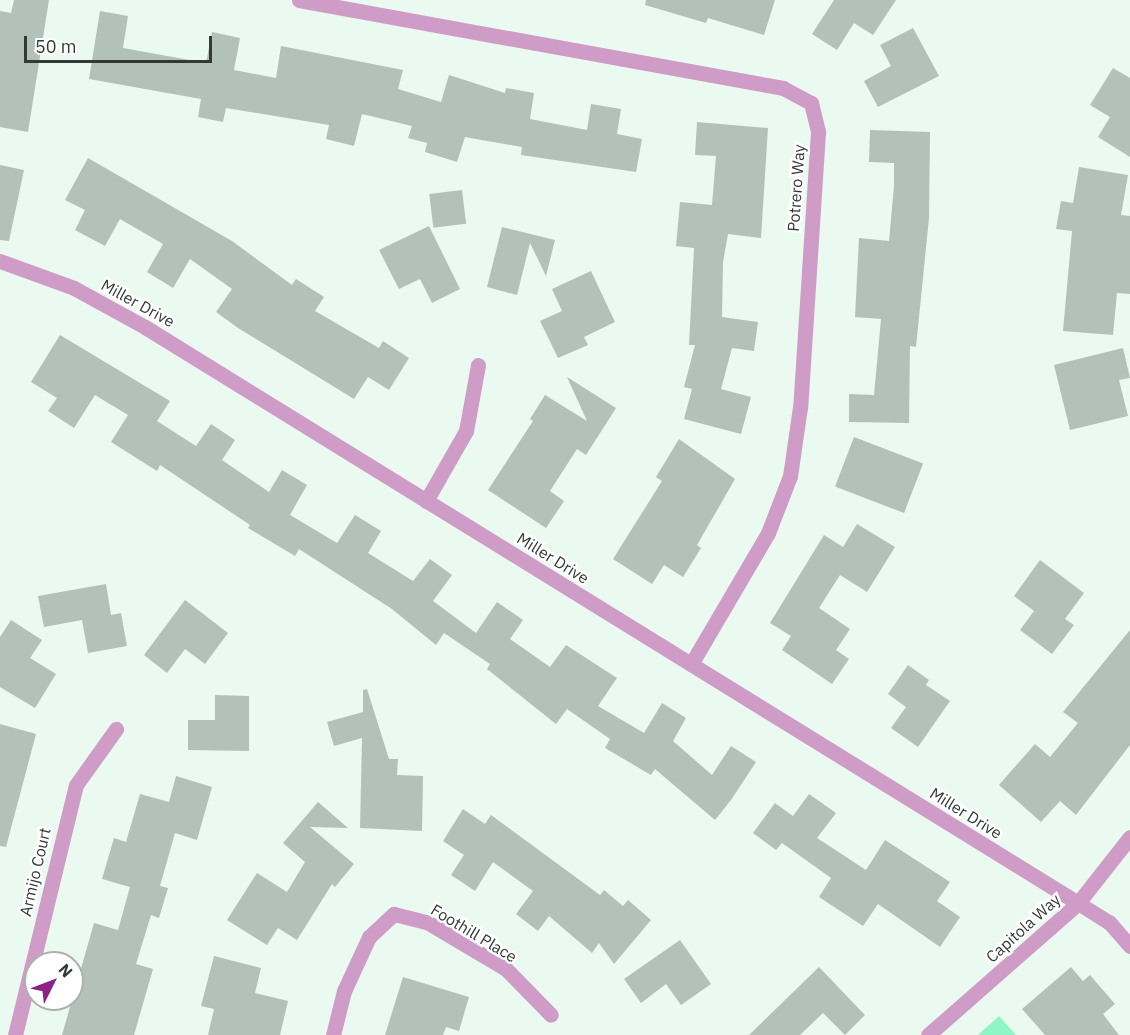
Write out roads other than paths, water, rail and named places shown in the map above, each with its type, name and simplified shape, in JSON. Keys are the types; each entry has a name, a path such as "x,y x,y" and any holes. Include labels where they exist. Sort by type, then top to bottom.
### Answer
{"street":[{"name":"Potrero Way","path":"299,0 783,88 811,103 818,132 800,407 790,476 768,533 691,664"},
{"name":"Miller Drive","path":"0,261 74,288 146,327 1109,922 1130,946"},
{"path":"426,501 466,431 478,365"},
{"name":"Armijo Court","path":"15,1035 76,785 116,729"},
{"name":"Capitola Way","path":"928,1035 1078,903 1130,837"},
{"name":"Foothill Place","path":"333,1035 344,991 369,937 394,914 427,922 506,969 551,1016"}]}
